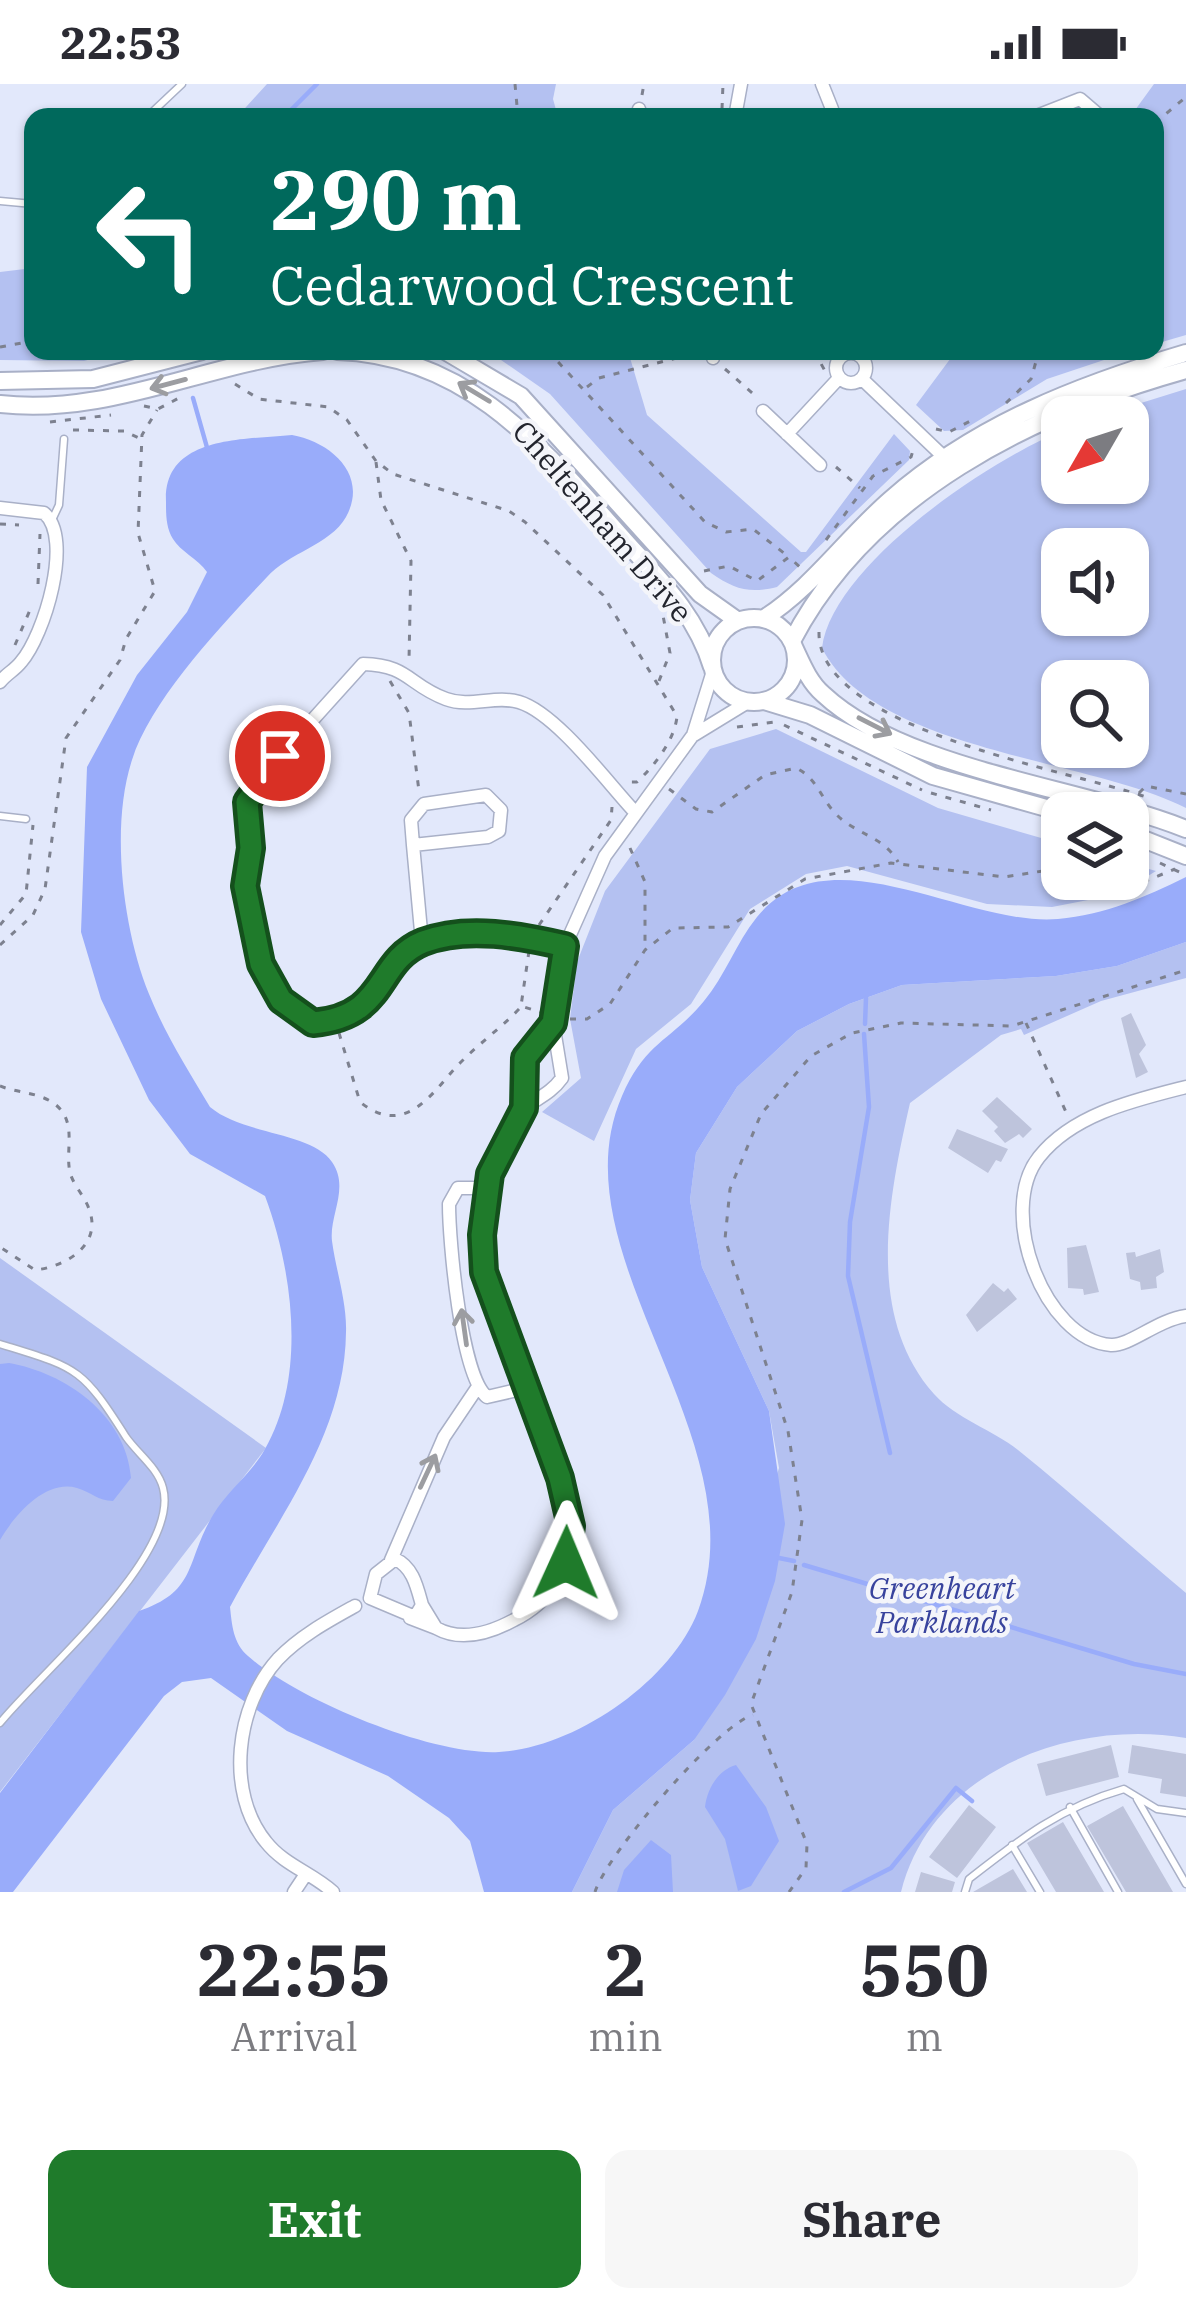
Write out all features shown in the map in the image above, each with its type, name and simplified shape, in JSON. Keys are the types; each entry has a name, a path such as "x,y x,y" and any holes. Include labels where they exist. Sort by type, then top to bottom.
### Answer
{"main road":[{"path":"1041,807 933,776 809,715 728,693 713,669 715,642 738,621 764,619 794,598 879,510 1063,393 1186,353"},
{"path":"0,381 93,379 167,360"},
{"path":"0,404 96,402 260,360"},
{"name":"Cheltenham Drive","path":"393,360 434,371 508,415 681,605 713,669"},
{"name":"Cheltenham Drive","path":"460,360 521,396 700,594 738,621"},
{"path":"756,702 790,682 793,644 816,599 950,463 1066,409 1186,370"},
{"path":"764,619 793,644 820,693 898,738 959,763 1106,800 1186,829"},
{"path":"1149,841 1183,856"}],"street":[{"path":"1058,108 1079,100 1089,108"},
{"path":"788,434 831,379 835,360"},
{"path":"862,380 864,360"},
{"path":"831,379 862,380"},
{"path":"862,380 950,463"},
{"path":"763,411 820,465"},
{"path":"0,508 34,510 52,520 51,599 22,662 2,677"},
{"path":"565,946 506,932 422,942 397,964 375,996 336,1021 313,1023 281,1000 261,964 245,886 251,848 247,802 253,787 363,664 398,668 458,704 521,703 544,716 634,811"},
{"path":"693,735 713,669"},
{"path":"355,1606 375,1604 425,1628 473,1635 518,1619 550,1592 566,1563 570,1515 484,1272 486,1188 495,1158 524,1108 562,1078 554,1019 565,946 611,833 634,811 652,776 693,735 756,702"},
{"path":"413,845 488,837 503,820 485,795 424,804 410,820 422,942"},
{"path":"524,1108 522,1067 554,1019"},
{"path":"1186,1087 1117,1106 1045,1150 1029,1174 1023,1232 1031,1272 1080,1333 1095,1341 1114,1346 1130,1341 1155,1322 1186,1316"},
{"path":"333,1892 268,1844 250,1814 241,1772 244,1729 271,1668 300,1640 355,1606 391,1560 444,1437 478,1388 449,1204 458,1188 486,1188"},
{"path":"478,1388 492,1398 526,1388"},
{"path":"391,1560 409,1569 436,1628"},
{"path":"369,1589 375,1604"},
{"path":"410,1618 422,1605"},
{"path":"295,1892 306,1874"}],"lane":[{"path":"157,108 182,84"},
{"path":"52,520 59,505 64,442"},
{"path":"0,816 26,819"},
{"path":"0,1344 63,1361 92,1384 157,1473 165,1504 155,1540 130,1576 0,1723"},
{"path":"968,1889 1012,1845 1070,1807 1124,1789 1157,1809 1186,1813"},
{"path":"1136,1796 1186,1884"},
{"path":"1070,1807 1118,1892"},
{"path":"1012,1845 1040,1892"}],"path":[{"path":"557,360 705,522 726,532 753,530 806,573"},
{"path":"585,388 599,378 677,360"},
{"path":"716,360 758,398 763,411"},
{"path":"822,360 831,379"},
{"path":"995,410 1027,385 1036,360"},
{"name":"Cheltenham Drive","path":"223,386 239,384 259,400 328,407 355,429 376,461 393,474 508,511 593,583 675,709 676,729 652,776"},
{"path":"0,945 33,915 45,889 67,738 120,660 126,639 155,591 138,532 142,439 158,409 186,395"},
{"path":"43,422 97,418 144,406 158,409"},
{"path":"930,425 949,432 981,416"},
{"path":"64,442 69,430 124,431 142,439"},
{"path":"816,552 878,471 911,457 914,448 907,438"},
{"path":"376,461 381,500 411,561 413,633 390,682 409,713 424,804"},
{"path":"820,465 831,463 862,489"},
{"path":"0,524 22,525"},
{"path":"11,653 37,596 36,526"},
{"path":"703,572 729,566 757,581 788,557"},
{"path":"658,683 670,653 664,604"},
{"path":"819,643 839,684 899,718 964,745 1131,792"},
{"path":"728,729 780,723 827,744"},
{"path":"336,1021 354,1095 368,1108 391,1113 436,1095 464,1059 521,1006 524,969 535,939 611,833 617,793 625,782 652,776 697,808 712,812 765,775 796,768 812,778 833,812 884,844 898,864"},
{"path":"1140,792 1146,786 1186,794"},
{"path":"1149,798 1158,802"},
{"path":"0,925 26,895 35,810"},
{"path":"611,833 642,869 648,917 645,950"},
{"path":"1149,878 1160,878 1183,856"},
{"path":"1160,863 1186,875"},
{"path":"521,1006 554,1019 587,1019 598,1014 645,950 686,925 728,927 805,879 898,864 1004,877 1041,871"},
{"path":"789,1892 806,1868 807,1844 753,1715 753,1689 792,1592 802,1520 788,1431 725,1239 739,1158 773,1096 829,1044 888,1024 998,1028 1186,970"},
{"path":"1025,1021 1074,1129"},
{"path":"0,1086 36,1095 62,1111 71,1177 92,1220 86,1245 58,1267 35,1270 0,1247"},
{"path":"595,1892 614,1852 653,1805 742,1718 753,1715"}],"green space":[{"path":"267,84 556,84 556,108 245,108"},
{"path":"1154,84 1186,84 1186,335 1164,341 1164,108 1137,108"},
{"path":"24,269 24,360 88,360 84,361 0,360 0,272"},
{"path":"501,360 631,360 647,415 801,552 806,552 894,434 910,451 909,460 777,587 742,589 711,573 550,394"},
{"path":"949,360 1104,360 1047,379 963,430 944,431 916,405"},
{"path":"1186,389 1186,808 1149,792 1064,768 1149,768 1149,660 1041,660 1041,762 934,731 887,709 849,682 822,648 832,616 883,551 957,491 1041,440 1041,504 1149,504 1149,401"},
{"path":"776,729 938,808 1041,838 1041,900 1088,900 1052,907 987,904 847,866 806,874 750,909 691,1004 636,1049 594,1141 542,1112 581,1078 570,1019 577,962 605,891 710,749"},
{"name":"Greenheart Parklands","path":"1186,942 1186,978 1101,1001 1024,1035 1021,1029 1001,1035 910,1103 895,1177 888,1254 898,1328 912,1363 934,1394 1018,1450 1186,1593 1186,1738 1098,1737 1054,1746 1012,1762 975,1784 943,1813 917,1849 901,1892 572,1892 613,1810 694,1740 779,1468 769,1411 702,1267 690,1200 696,1153 737,1087 797,1031 849,1004 902,985 1056,976 1117,966"},
{"path":"0,1258 266,1448 0,1792"}],"shaded area":[{"path":"292,435 320,445 349,474 352,502 330,535 267,577 210,639 155,712 141,737 125,787 122,878 132,940 149,994 210,1107 240,1123 309,1145 322,1152 337,1172 332,1241 346,1332 343,1370 334,1406 305,1475 230,1607 243,1651 270,1673 332,1707 439,1745 499,1752 528,1748 617,1707 643,1686 685,1637 698,1611 710,1546 703,1480 614,1219 608,1157 622,1096 631,1078 650,1052 704,1001 757,917 787,892 821,881 859,881 1021,918 1058,919 1149,900 1149,894 1186,877 1186,942 1117,966 1056,976 902,985 849,1004 797,1031 737,1087 696,1153 690,1200 702,1267 769,1411 785,1524 775,1581 756,1639 725,1695 694,1740 613,1810 572,1892 484,1892 470,1841 449,1818 388,1776 287,1731 211,1678 182,1682 164,1696 13,1892 0,1892 0,1793 139,1611 181,1584 213,1515 265,1449 287,1389 291,1357 288,1290 265,1196 190,1154 149,1100 101,999 81,932 87,767 137,675 187,612 207,572 171,535 166,512 169,480 192,453 231,441"},
{"path":"0,1364 51,1376 89,1400 118,1434 131,1478 113,1501 77,1488 42,1494 13,1520 0,1540"},
{"path":"736,1765 766,1807 779,1841 751,1886 738,1891 725,1839 705,1807 714,1781"},
{"path":"651,1840 671,1855 673,1892 617,1892 624,1870"}],"building":[{"path":"1131,1013 1146,1045 1139,1054 1148,1072 1136,1078 1121,1018"},
{"path":"997,1097 1032,1129 1023,1138 1019,1134 1005,1143 994,1131 998,1127 982,1111"},
{"path":"957,1129 1008,1149 1001,1162 996,1160 988,1173 948,1148"},
{"path":"1086,1245 1099,1292 1084,1295 1083,1289 1068,1288 1067,1248"},
{"path":"1160,1249 1164,1272 1156,1277 1157,1288 1141,1290 1140,1282 1130,1279 1126,1253 1135,1252 1136,1257"},
{"path":"993,1283 1004,1292 1008,1288 1017,1299 977,1332 966,1315"},
{"path":"1111,1745 1119,1777 1046,1796 1037,1764"},
{"path":"1132,1745 1186,1754 1186,1797 1160,1793 1162,1779 1128,1773"},
{"path":"969,1805 996,1827 957,1878 929,1857"},
{"path":"1123,1806 1173,1892 1126,1892 1087,1826"},
{"path":"1063,1822 1104,1892 1056,1892 1027,1843"},
{"path":"1013,1869 1027,1892 973,1892"},
{"path":"921,1872 955,1882 952,1892 915,1892"}],"waterway":[{"path":"293,108 317,84"},
{"path":"193,398 208,451"},
{"path":"865,1024 866,998"},
{"path":"864,1034 869,1107 850,1222 848,1276 890,1453"},
{"path":"779,1558 794,1561"},
{"path":"804,1565 1134,1664 1186,1674"},
{"path":"844,1892 891,1868 956,1788 972,1801"}],"route":[{"path":"280,756 253,787 247,802 251,848 245,886 261,964 281,1000 313,1023 345,1019 375,996 397,964 422,942 506,932 565,946 553,1023 525,1058 524,1108 492,1165 482,1235 484,1272 570,1515 566,1563"}]}
